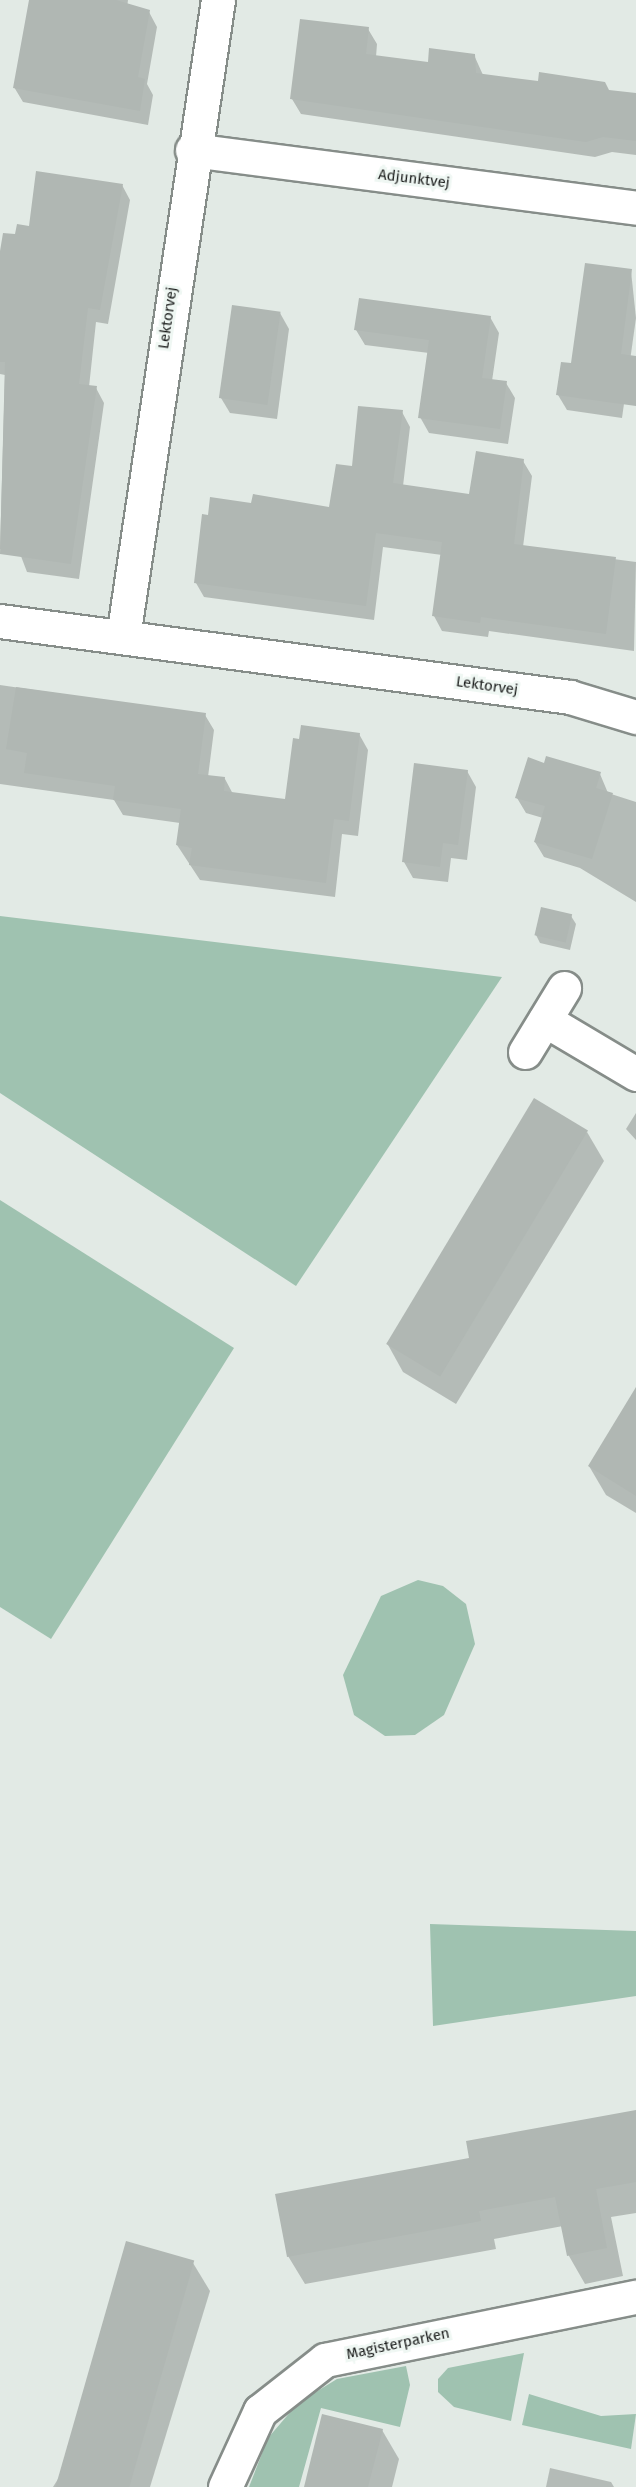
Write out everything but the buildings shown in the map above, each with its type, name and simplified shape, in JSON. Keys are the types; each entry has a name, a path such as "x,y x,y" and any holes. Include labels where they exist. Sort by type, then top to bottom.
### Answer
{"street":[{"name":"Lektorvej","path":"123,637 192,150 218,0"},
{"name":"Adjunktvej","path":"192,150 636,208"},
{"name":"Lektorvej","path":"0,621 570,697 636,717"},
{"path":"525,1052 564,988"},
{"path":"545,1020 636,1074"},
{"name":"Magisterparken","path":"225,2487 260,2411 325,2360 636,2297"}],"green space":[{"path":"0,916 502,977 296,1286 0,1093"},
{"path":"0,1200 234,1348 51,1639 0,1607"},
{"path":"418,1580 443,1586 466,1604 475,1644 444,1715 415,1735 385,1736 354,1715 343,1675 381,1596"},
{"path":"430,1924 636,1931 636,1996 433,2026"},
{"path":"524,2353 511,2421 454,2407 438,2392 438,2379 448,2368"},
{"path":"406,2366 410,2385 400,2427 321,2408 299,2487 249,2487 268,2438 298,2403 337,2379"},
{"path":"529,2394 601,2416 636,2414 631,2449 522,2425"}]}
